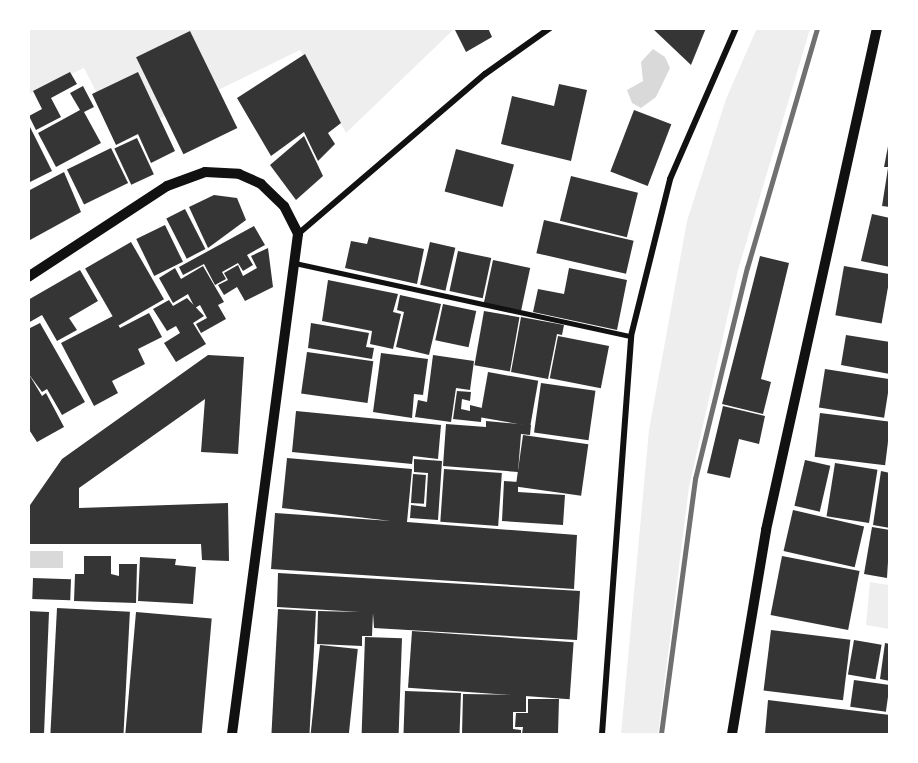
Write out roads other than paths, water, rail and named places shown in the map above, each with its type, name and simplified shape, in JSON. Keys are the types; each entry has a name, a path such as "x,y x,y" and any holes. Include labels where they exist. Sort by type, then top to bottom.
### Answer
{"street":[{"path":"298,234 486,74 550,28"},
{"path":"602,735 631,336 670,179 736,28"},
{"path":"732,735 766,530 877,28"},
{"path":"28,277 167,186 205,172 239,174 261,184 284,206 298,234 232,735"}],"lane":[{"path":"295,263 631,336"}],"railway":[{"path":"661,734 695,479 747,268 817,28"}]}
